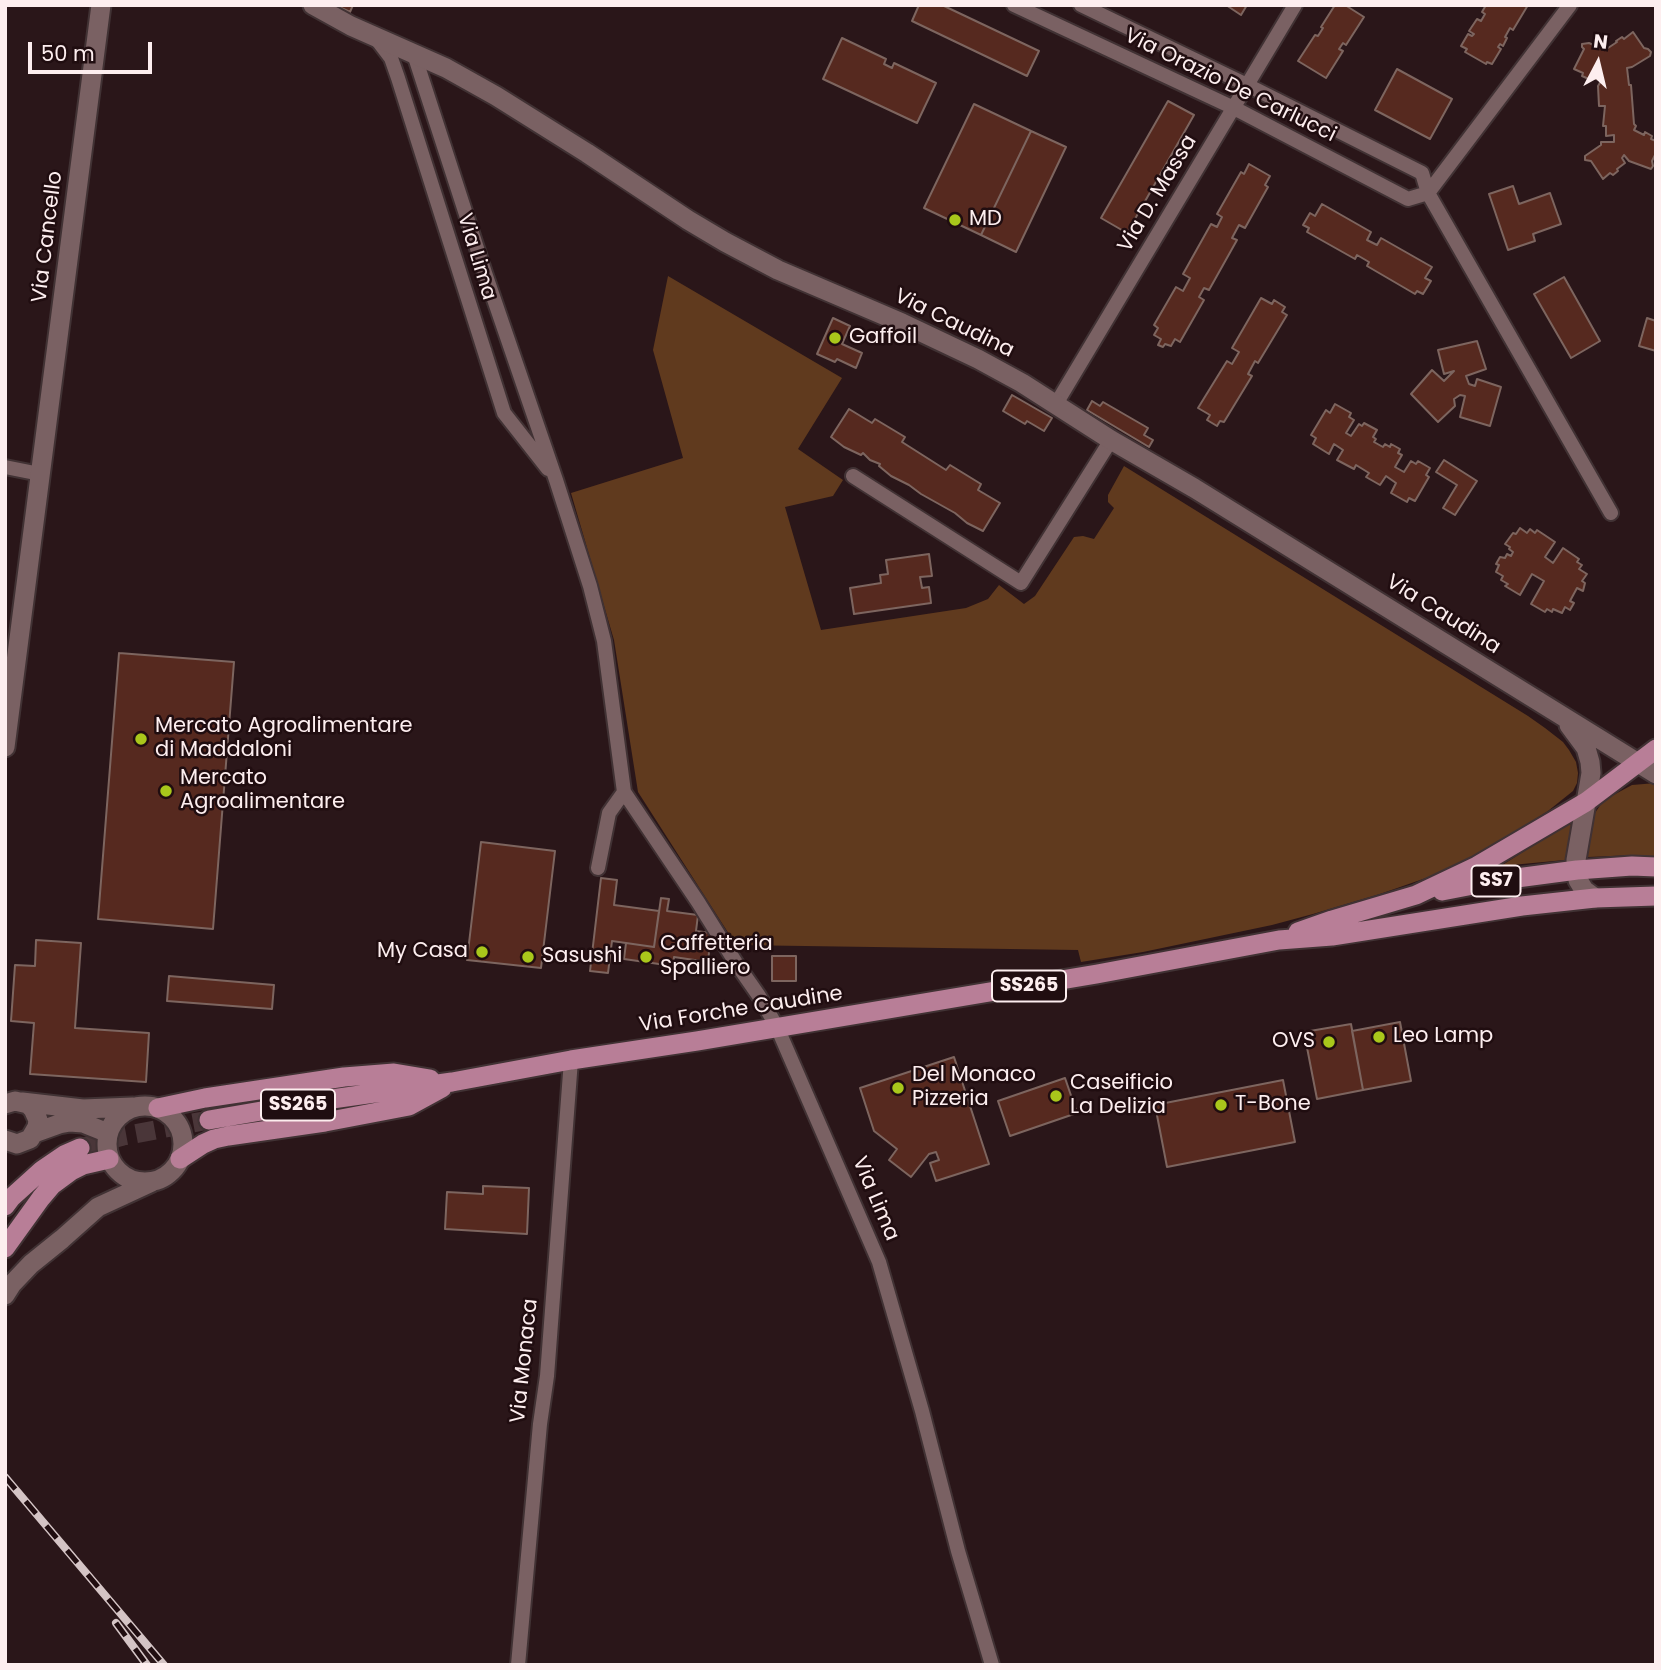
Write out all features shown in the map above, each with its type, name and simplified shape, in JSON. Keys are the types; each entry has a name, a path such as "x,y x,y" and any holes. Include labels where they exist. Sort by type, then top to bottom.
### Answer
{"main road":[{"name":"Via Cancello","path":"5,747 101,5"},
{"name":"Via Caudina","path":"318,7 446,68 541,124 725,242 778,270 978,359 1194,488 1656,774"},
{"name":"Via Caudina","path":"1559,714 1586,748 1591,773 1576,860 1577,870"},
{"name":"Via Forche Caudine","path":"1279,940 1332,920 1416,895 1477,866 1586,802 1656,749"},
{"name":"SS7","path":"1416,895 1577,870 1656,867"},
{"path":"1577,870 1578,880 1584,890 1595,898"},
{"name":"Via Forche Caudine","path":"209,1120 1097,974 1279,940 1332,936 1480,912 1595,898 1647,896 1646,891 1656,883"},
{"path":"12,1101 83,1109 146,1106 158,1108 205,1098 344,1077 394,1073 452,1082"},
{"path":"180,1159 203,1144 228,1136 409,1106 452,1082"},
{"path":"5,1140 17,1144 24,1142 37,1127 33,1109 12,1101"},
{"path":"134,1107 114,1121 106,1146 112,1164 126,1178 152,1182"},
{"path":"5,1295 31,1264 98,1207 164,1178 174,1170 183,1147 182,1135 169,1115 158,1108"},
{"path":"34,1133 70,1122 83,1123 108,1133"},
{"path":"5,1206 42,1170 80,1148"},
{"path":"98,1207 112,1164"},
{"path":"5,1248 52,1185 83,1166 112,1164"}],"street":[{"name":"Via Orazio De Carlucci","path":"1014,5 1234,108 1408,199 1428,192"},
{"name":"Via Orazio De Carlucci","path":"1081,5 1422,173 1428,192 1611,513"},
{"name":"Via D. Massa","path":"1056,404 1295,5"},
{"path":"1428,192 1570,5"},
{"name":"Via Lima","path":"375,36 391,58 398,78 503,413 556,481"},
{"name":"Via Lima","path":"414,54 590,586 604,641 624,792 777,1027 879,1262 992,1665"},
{"path":"428,96 433,79 446,68"},
{"path":"853,476 1021,583 1111,440"},
{"path":"5,467 40,474"},
{"path":"598,868 609,813 624,792"},
{"name":"Via Monaca","path":"518,1665 537,1450 547,1376 571,1060"}],"shaded area":[{"path":"668,276 842,378 798,449 843,480 833,496 785,507 821,630 966,608 988,599 999,585 1024,604 1035,596 1074,537 1094,539 1114,508 1108,502 1108,495 1124,466 1545,728 1563,742 1576,762 1577,783 1573,791 1548,811 1449,870 1380,894 1272,925 1143,952 1081,962 1078,950 736,945 638,792 614,640 571,493 683,458 653,350"},
{"path":"1656,783 1656,857 1585,855 1595,813 1601,804 1632,785"},
{"path":"1568,823 1572,827 1565,860 1501,866"}],"building":[{"path":"335,5 353,5 350,12"},
{"path":"919,5 942,5 1039,51 1027,76 912,21"},
{"path":"1226,5 1247,5 1241,15"},
{"path":"1335,5 1345,5 1364,17 1346,45 1343,43 1339,49 1343,51 1326,78 1298,61 1315,35 1318,36"},
{"path":"1486,5 1528,5 1513,30 1510,28 1503,46 1500,44 1498,47 1501,49 1492,64 1486,64 1465,52 1467,49 1461,46 1468,34 1474,34 1469,31 1477,19 1481,21"},
{"path":"1633,32 1644,48 1651,52 1650,56 1627,68 1636,126 1634,130 1652,136 1651,139 1656,141 1656,153 1651,169 1629,161 1624,155 1622,158 1625,163 1618,171 1603,179 1591,161 1585,160 1585,156 1601,145 1601,142 1614,142 1614,135 1606,136 1606,126 1603,126 1605,106 1599,106 1598,86 1601,81 1582,76 1583,73 1574,69 1584,49 1582,44 1589,43 1605,50"},
{"path":"842,38 886,59 884,64 892,68 894,63 936,83 917,123 823,79"},
{"path":"1397,69 1452,99 1430,139 1375,110"},
{"path":"1168,101 1194,115 1127,233 1101,218"},
{"path":"974,104 1031,131 981,235 924,208"},
{"path":"1031,131 1066,147 1016,252 981,235"},
{"path":"1249,164 1270,176 1265,185 1268,187 1245,228 1239,225 1232,238 1237,240 1209,290 1204,288 1199,297 1204,300 1180,342 1175,339 1171,346 1158,345 1161,339 1154,335 1158,328 1154,325 1176,287 1183,291 1190,278 1183,274 1211,224 1217,227 1222,217 1217,214 1241,172 1244,174"},
{"path":"1513,186 1519,204 1550,193 1561,224 1533,234 1535,241 1508,250 1489,194"},
{"path":"1322,204 1371,232 1367,240 1377,245 1381,238 1432,267 1425,278 1431,281 1423,294 1417,291 1415,294 1367,266 1369,262 1357,255 1355,259 1307,232 1309,228 1303,225 1310,213 1315,216"},
{"path":"1564,277 1600,341 1571,358 1534,294"},
{"path":"1261,298 1272,304 1274,300 1285,307 1282,312 1287,315 1258,363 1255,361 1248,374 1252,376 1224,422 1220,421 1217,426 1207,420 1210,415 1198,408 1227,361 1232,364 1239,352 1232,348"},
{"path":"833,318 850,326 842,344 862,353 856,368 817,354"},
{"path":"1647,318 1656,321 1656,351 1639,346"},
{"path":"1477,341 1486,369 1466,376 1469,384 1475,386 1477,379 1501,387 1490,426 1460,417 1465,396 1460,395 1454,399 1455,406 1438,422 1411,394 1432,370 1444,381 1454,371 1444,374 1438,350"},
{"path":"1012,395 1052,418 1044,431 1003,411"},
{"path":"1092,401 1100,406 1103,402 1148,428 1144,435 1153,440 1149,447 1087,410"},
{"path":"1335,404 1351,413 1349,417 1354,420 1346,433 1351,436 1359,424 1362,426 1364,423 1377,430 1373,437 1376,439 1374,442 1383,447 1385,444 1390,447 1391,444 1400,449 1398,453 1402,455 1395,467 1404,472 1411,461 1416,464 1418,461 1430,468 1426,475 1429,477 1415,501 1409,498 1407,502 1391,493 1396,483 1386,476 1380,485 1366,477 1369,473 1356,465 1354,469 1337,460 1343,450 1334,444 1329,454 1313,444 1316,438 1311,435 1326,410 1330,413"},
{"path":"849,409 872,423 875,419 905,437 902,442 946,470 950,465 981,484 978,490 1000,503 983,531 891,476 880,464 863,453 861,455 844,447 831,437"},
{"path":"1444,460 1477,481 1455,515 1443,508 1457,485 1436,472"},
{"path":"1520,528 1527,533 1530,529 1535,533 1537,530 1555,542 1545,557 1553,563 1563,548 1579,559 1577,562 1582,565 1579,569 1587,574 1582,581 1585,583 1583,591 1577,588 1570,601 1574,603 1570,610 1565,607 1562,613 1553,609 1552,612 1547,609 1545,612 1531,604 1544,581 1532,574 1520,595 1505,586 1508,584 1501,580 1503,576 1496,572 1500,557 1505,558 1507,554 1511,556 1513,552 1505,544"},
{"path":"929,554 932,576 920,577 922,588 929,587 931,603 854,614 850,588 881,583 880,575 888,574 886,560"},
{"name":"Mercato Agroalimentare","path":"119,653 234,662 213,929 98,919"},
{"path":"481,842 555,851 541,968 467,960"},
{"path":"601,878 617,880 614,905 659,911 654,947 612,941 608,973 590,971"},
{"path":"661,898 669,899 667,911 698,915 696,931 711,933 708,962 674,957 673,966 624,959 626,943 654,947"},
{"path":"36,940 81,943 75,1028 149,1033 146,1082 30,1074 34,1023 11,1021 15,965 35,966"},
{"path":"772,956 796,956 796,981 772,981"},
{"path":"169,976 274,985 272,1009 167,1001"},
{"path":"1400,1022 1411,1081 1363,1090 1352,1031"},
{"path":"1351,1024 1363,1090 1317,1099 1304,1032"},
{"path":"954,1057 989,1164 936,1181 930,1163 939,1160 936,1152 929,1154 911,1177 889,1160 897,1149 874,1131 860,1088"},
{"path":"1065,1078 1077,1113 1010,1136 998,1101"},
{"path":"1283,1080 1295,1142 1167,1167 1155,1105"},
{"path":"483,1186 529,1188 527,1234 445,1229 447,1192 483,1194"}],"tunnel":[{"path":"80,1148 123,1136 209,1120"}],"railway":[{"path":"5,1477 164,1665"},
{"path":"116,1623 147,1665"}],"place":[{"name":"MD","path":"955,220"},
{"name":"Gaffoil","path":"835,338"},
{"name":"Mercato Agroalimentare di Maddaloni","path":"141,739"},
{"name":"Mercato Agroalimentare","path":"166,791"},
{"name":"My Casa","path":"482,952"},
{"name":"Sasushi","path":"528,957"},
{"name":"Caffetteria Spalliero","path":"646,957"},
{"name":"Leo Lamp","path":"1379,1037"},
{"name":"OVS","path":"1329,1042"},
{"name":"Del Monaco Pizzeria","path":"898,1088"},
{"name":"Caseificio La Delizia","path":"1056,1096"},
{"name":"T-Bone","path":"1221,1105"}]}
